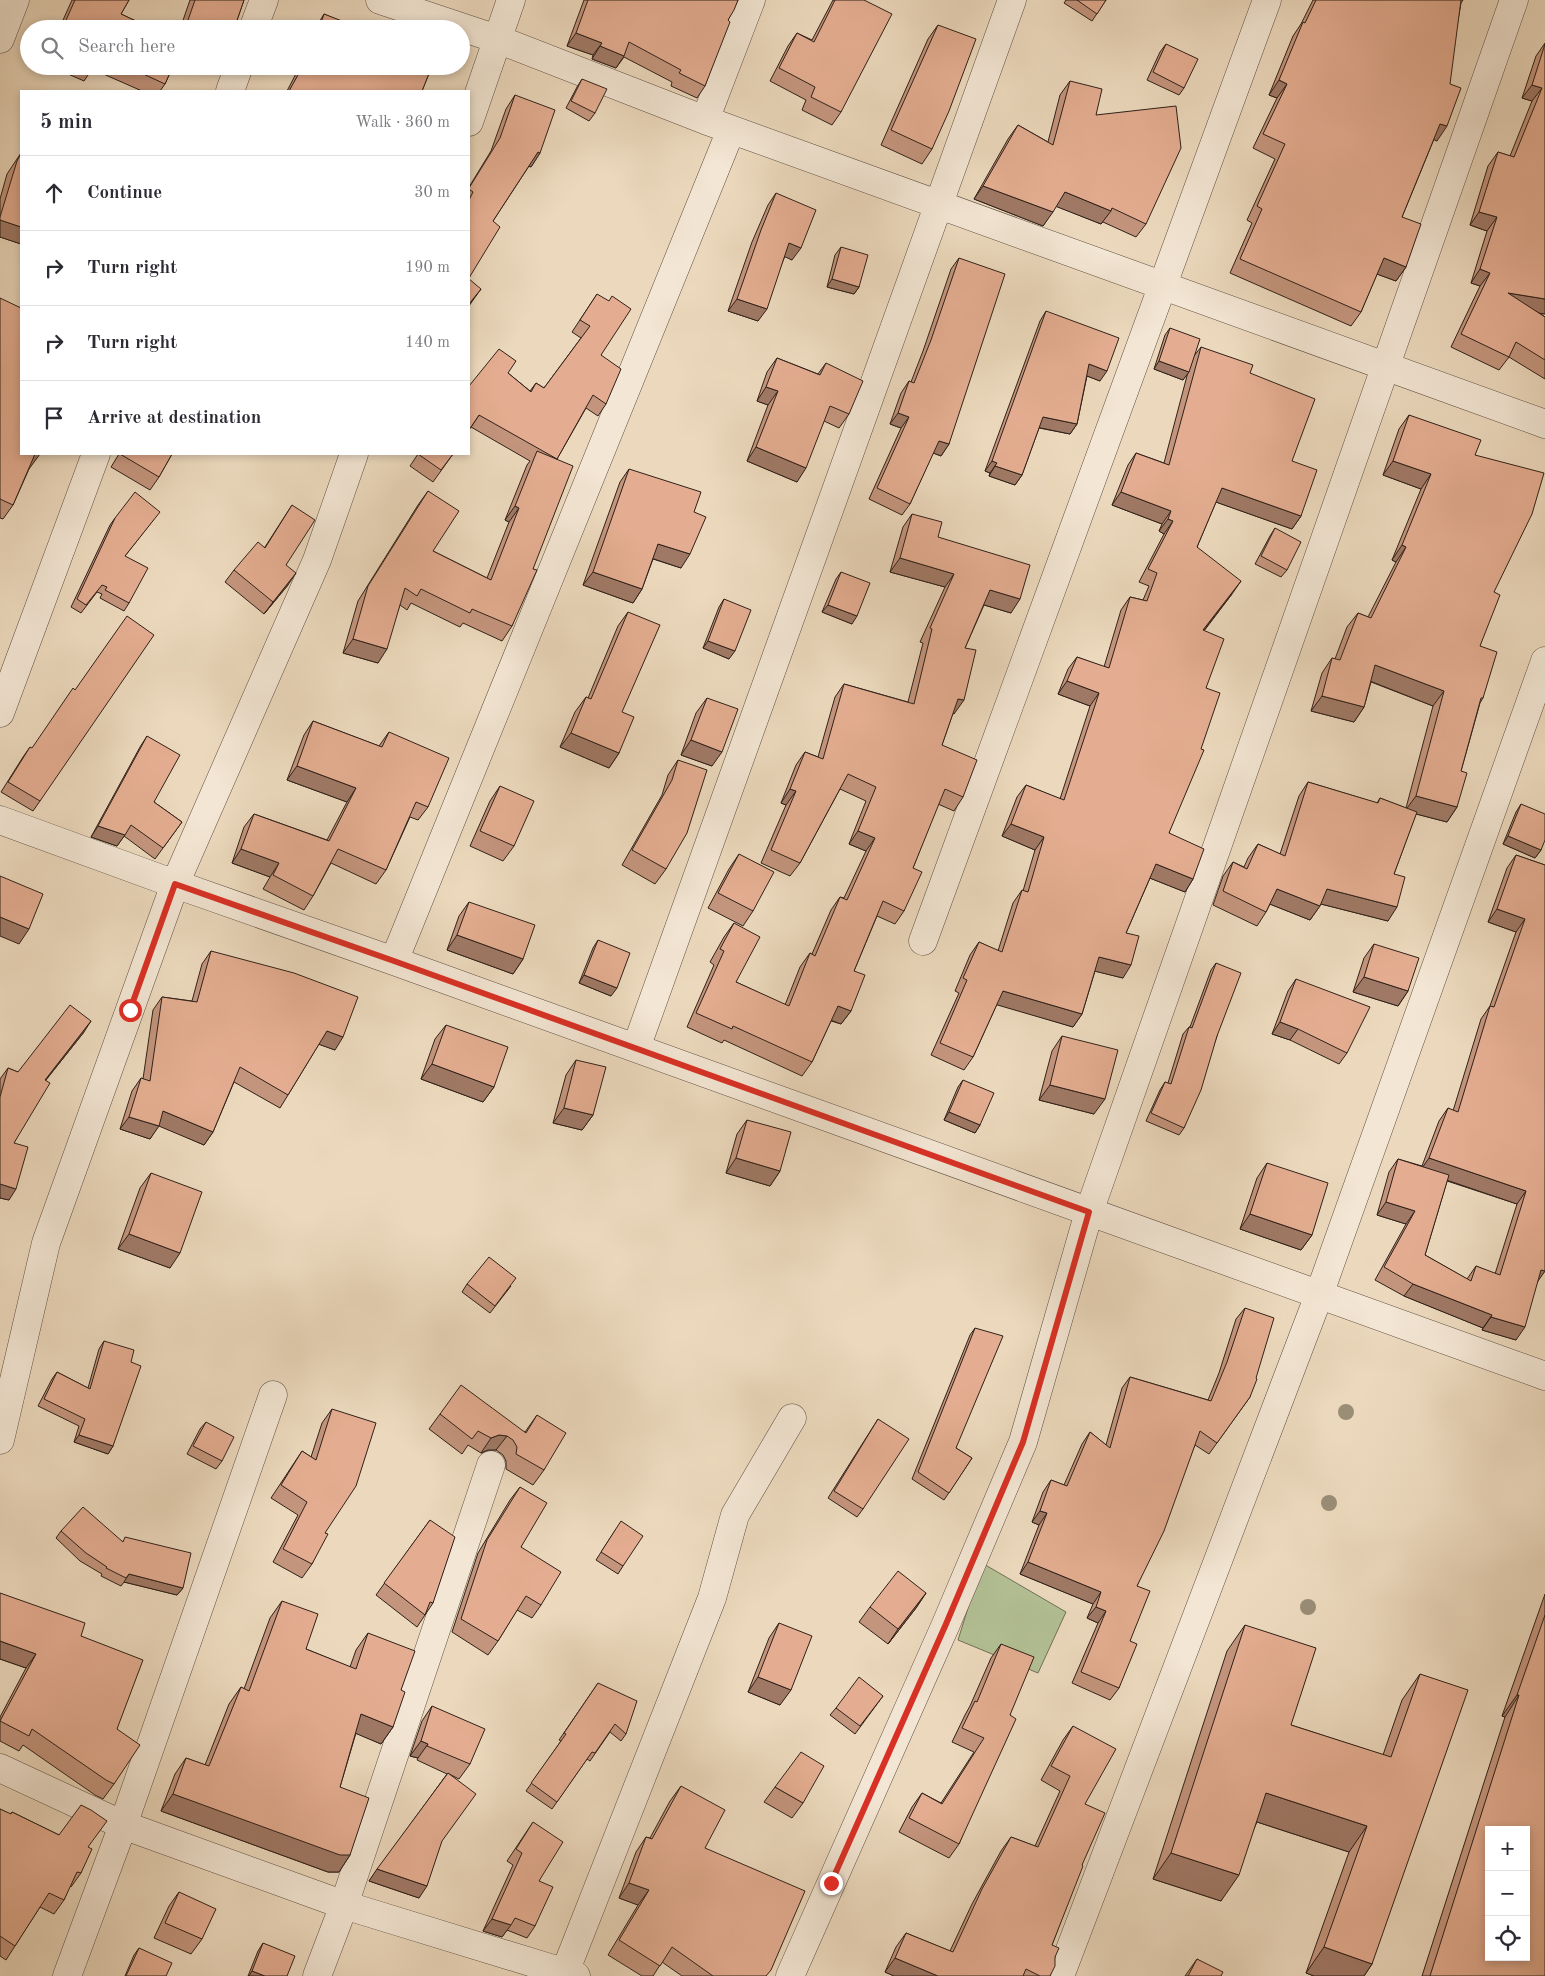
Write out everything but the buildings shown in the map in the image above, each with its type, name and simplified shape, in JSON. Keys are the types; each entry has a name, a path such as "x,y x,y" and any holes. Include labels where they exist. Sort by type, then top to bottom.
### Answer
{"street":[{"path":"0,39 15,0"},
{"path":"256,20 264,0"},
{"path":"380,0 440,20"},
{"path":"470,119 511,0"},
{"path":"705,120 751,0"},
{"path":"636,1048 1012,0"},
{"path":"923,941 1267,0"},
{"path":"790,1976 946,1624 1023,1442 1089,1212 1514,0"},
{"path":"470,30 731,130 1545,424"},
{"path":"230,90 236,75"},
{"path":"394,961 731,130"},
{"path":"0,713 96,455"},
{"path":"0,1440 46,1243 175,884 317,560 354,455"},
{"path":"1060,1976 1319,1295 1545,661"},
{"path":"0,820 1319,1295 1543,1370"},
{"path":"67,1976 123,1825 273,1395"},
{"path":"0,1768 123,1825 344,1905 571,1974 712,1598 735,1515 792,1418"},
{"path":"317,1976 344,1905 491,1465"}],"green space":[{"path":"982,1563 1066,1612 1038,1673 958,1640"}],"route":[{"path":"130,1010 175,884 1089,1212 1023,1442 946,1624 831,1883"}]}
